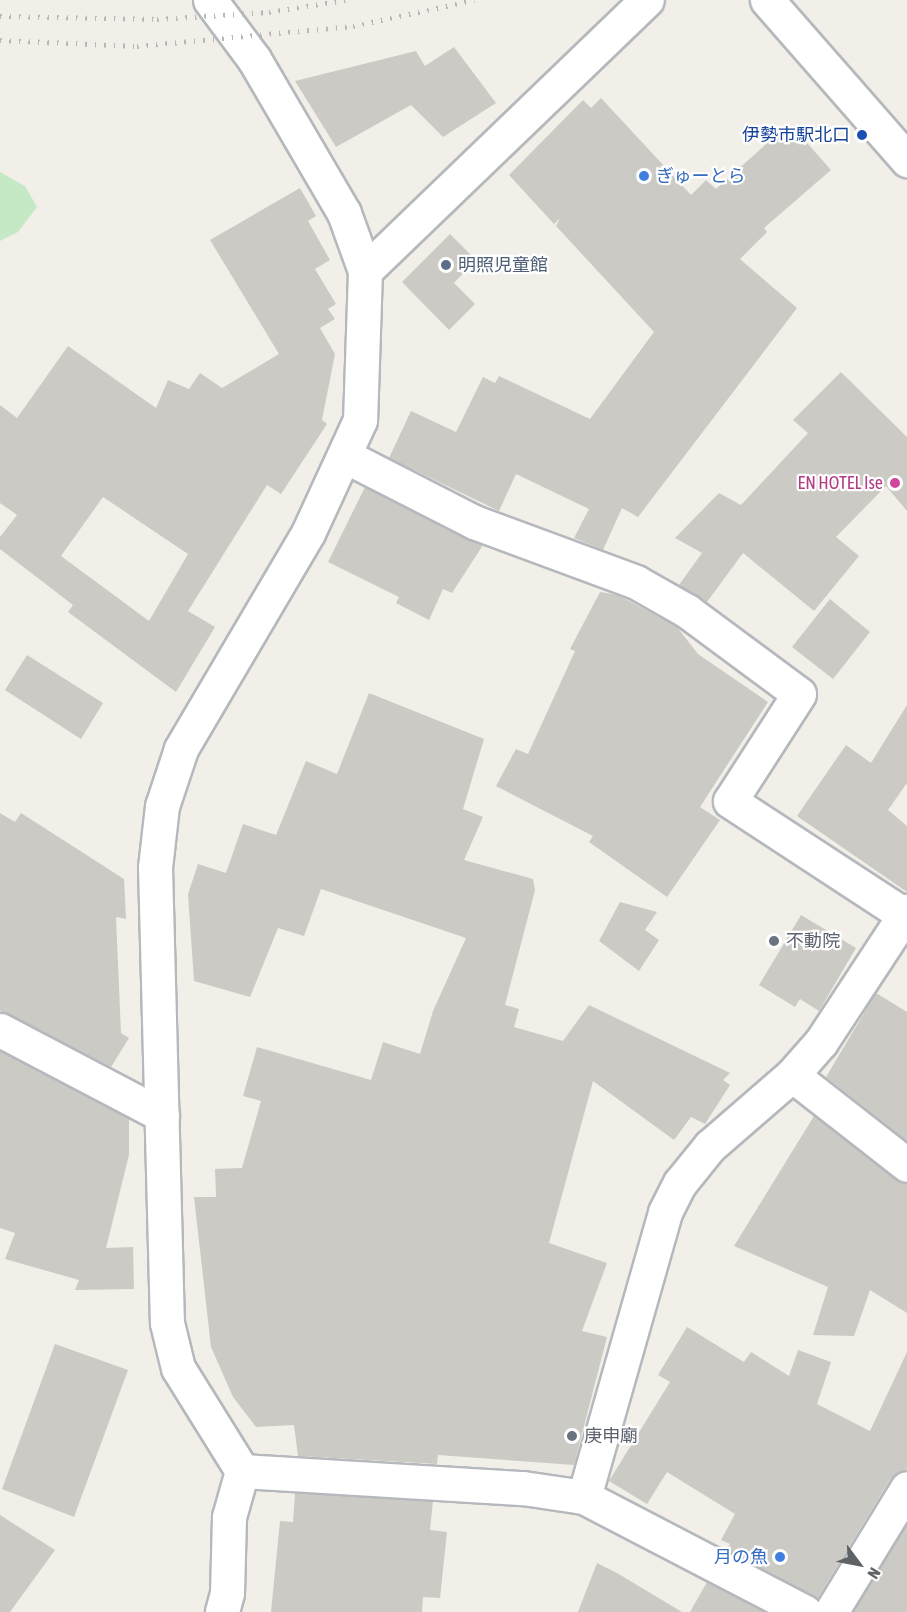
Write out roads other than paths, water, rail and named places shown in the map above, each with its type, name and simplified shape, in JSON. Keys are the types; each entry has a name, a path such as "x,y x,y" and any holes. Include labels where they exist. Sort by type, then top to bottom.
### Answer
{"street":[{"path":"210,0 254,59 344,213 365,271 365,389 347,457 181,749 162,806 155,867 167,1323 178,1368 242,1471 229,1517 222,1612"},
{"path":"365,271 647,0"},
{"path":"767,0 907,160"},
{"path":"347,457 474,522 636,582 687,611 799,694 730,801 905,913 821,1042 792,1075 699,1157 665,1212 584,1497"},
{"path":"0,1030 162,1115"},
{"path":"792,1075 907,1165"},
{"path":"242,1471 523,1488 584,1497 805,1612"},
{"path":"831,1612 907,1488"}],"railway":[{"path":"0,16 157,19 269,12 345,0"},
{"path":"0,40 137,46 353,26 474,0"}],"place":[{"name":"伊勢市駅北口","path":"862,135"},
{"name":"ぎゅーとら","path":"644,176"},
{"name":"明照児童館","path":"446,265"},
{"name":"EN HOTEL Ise","path":"895,483"},
{"name":"不動院","path":"774,941"},
{"name":"庚申廟","path":"572,1436"},
{"name":"月の魚","path":"780,1557"}]}
